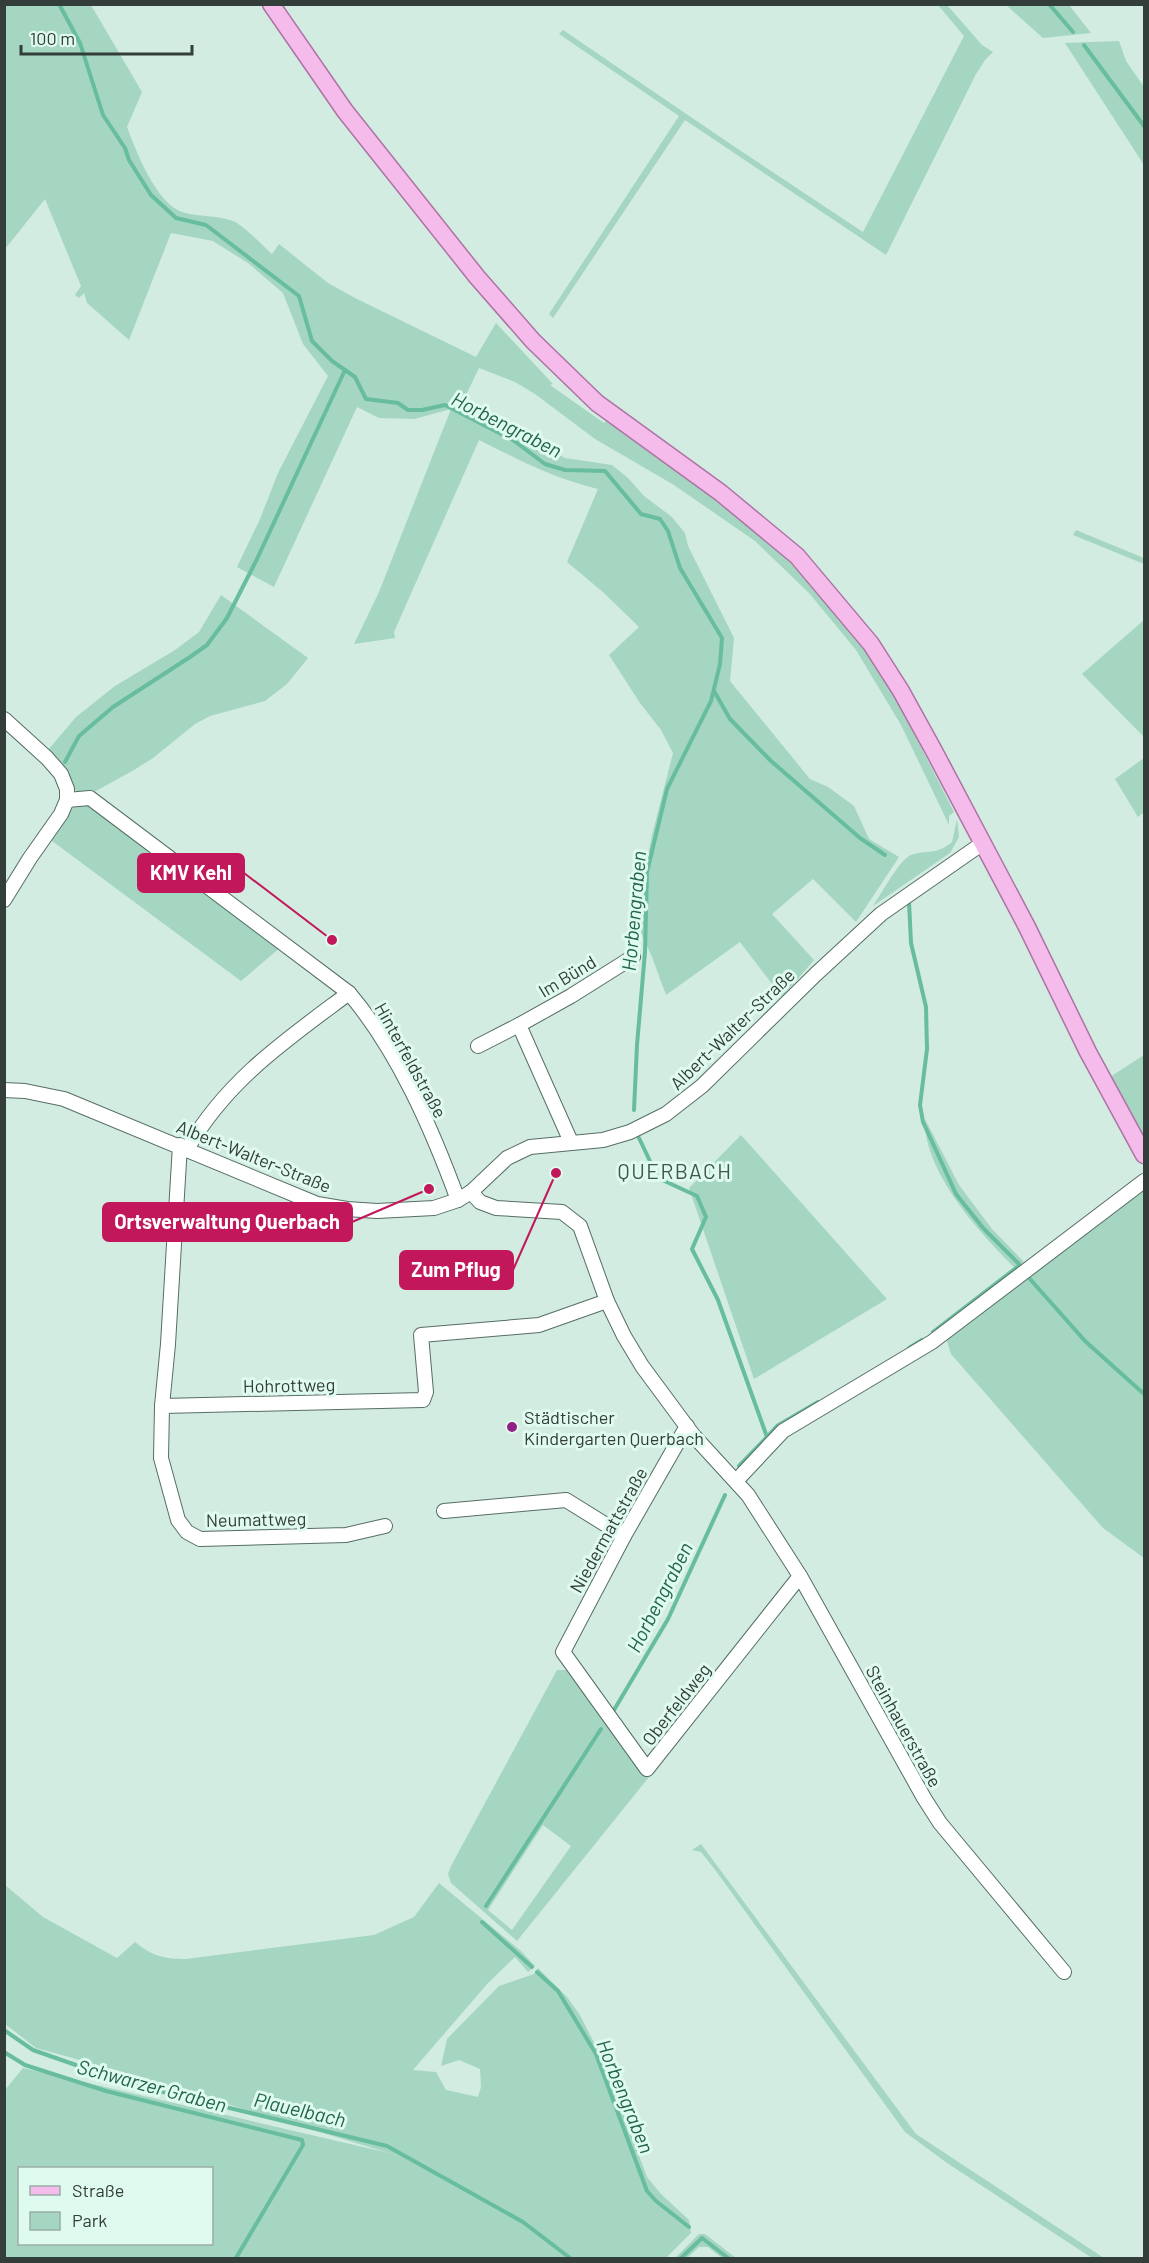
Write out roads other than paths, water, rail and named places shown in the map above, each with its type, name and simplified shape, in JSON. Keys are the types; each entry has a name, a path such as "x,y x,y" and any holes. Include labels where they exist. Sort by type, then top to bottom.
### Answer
{"main road":[{"path":"271,4 352,120 477,278 533,341 597,403 762,525 797,556 871,644 901,691 983,843 1088,1052 1144,1155"}],"street":[{"path":"4,719 47,758 61,774 68,789 62,814 30,858 4,900"},
{"name":"Hinterfeldstraße","path":"67,800 90,798 349,993 367,1014 412,1092 458,1200"},
{"name":"Albert-Walter-Straße","path":"4,1090 25,1091 64,1099 317,1204 377,1211 434,1208 458,1200 471,1192 490,1172 530,1147 603,1140 630,1132 666,1114 702,1086 881,914 983,843"},
{"name":"Im Bünd","path":"478,1046 519,1026 633,957"},
{"path":"162,1406 184,1147 225,1094 260,1061 349,993"},
{"path":"519,1026 571,1142"},
{"path":"736,1481 783,1431 932,1342 1144,1182"},
{"name":"Steinhauerstraße","path":"471,1192 480,1202 496,1209 562,1212 580,1226 607,1301 636,1356 687,1426 736,1481 800,1576 940,1823 1064,1972"},
{"name":"Hohrottweg","path":"162,1406 423,1400 426,1392 421,1335 539,1325 607,1301"},
{"name":"Neumattweg","path":"162,1406 161,1458 178,1520 187,1532 200,1539 346,1535 385,1526"},
{"name":"Niedermattstraße","path":"563,1652 624,1536 687,1426"},
{"path":"444,1511 566,1500 624,1536"},
{"name":"Oberfeldweg","path":"563,1652 647,1769 800,1576"}],"waterway":[{"name":"Horbengraben","path":"59,4 80,43 103,115 125,148 129,160 151,195 176,218 206,225 299,296 312,341 332,361 355,377 366,399 398,403 408,410 422,410 445,405 513,440 545,464 565,470 605,471 641,514 660,519 668,531 680,568 722,638 720,664 711,701 667,789 647,872 645,952 634,1110"},
{"path":"1049,4 1073,32"},
{"path":"1084,45 1144,126"},
{"path":"65,762 79,736 113,707 207,645 227,618 345,370"},
{"path":"714,691 730,719 771,761 860,838 885,855"},
{"path":"909,902 911,943 926,1007 927,1049 920,1105 923,1122 956,1194 983,1228 1020,1265 933,1332"},
{"name":"Horbengraben","path":"639,1138 658,1178 697,1196 706,1217 692,1249 718,1300 767,1437 739,1466"},
{"path":"1030,1279 1085,1341 1144,1394"},
{"path":"909,1348 922,1340"},
{"path":"767,1437 777,1426 818,1402"},
{"name":"Horbengraben","path":"614,1710 668,1619 725,1495"},
{"name":"Horbengraben","path":"486,1906 601,1729"},
{"name":"Horbengraben","path":"482,1922 532,1967"},
{"name":"Horbengraben","path":"537,1972 558,1991 596,2054 647,2191 689,2227"},
{"name":"Plauelbach","path":"4,2030 33,2050 130,2084 387,2146 523,2222 570,2258"},
{"name":"Schwarzer Graben","path":"4,2052 25,2065 106,2091 302,2140 303,2145 236,2258"},
{"name":"Horbengraben","path":"681,2258 702,2238 728,2258"}],"place":[{"name":"KMV Kehl","path":"332,940"},
{"name":"Zum Pflug","path":"556,1173"},
{"name":"Ortsverwaltung Querbach","path":"429,1189"},
{"name":"Städtischer Kindergarten Querbach","path":"512,1427"}],"district":[{"name":"QUERBACH","path":"675,1170"}]}
